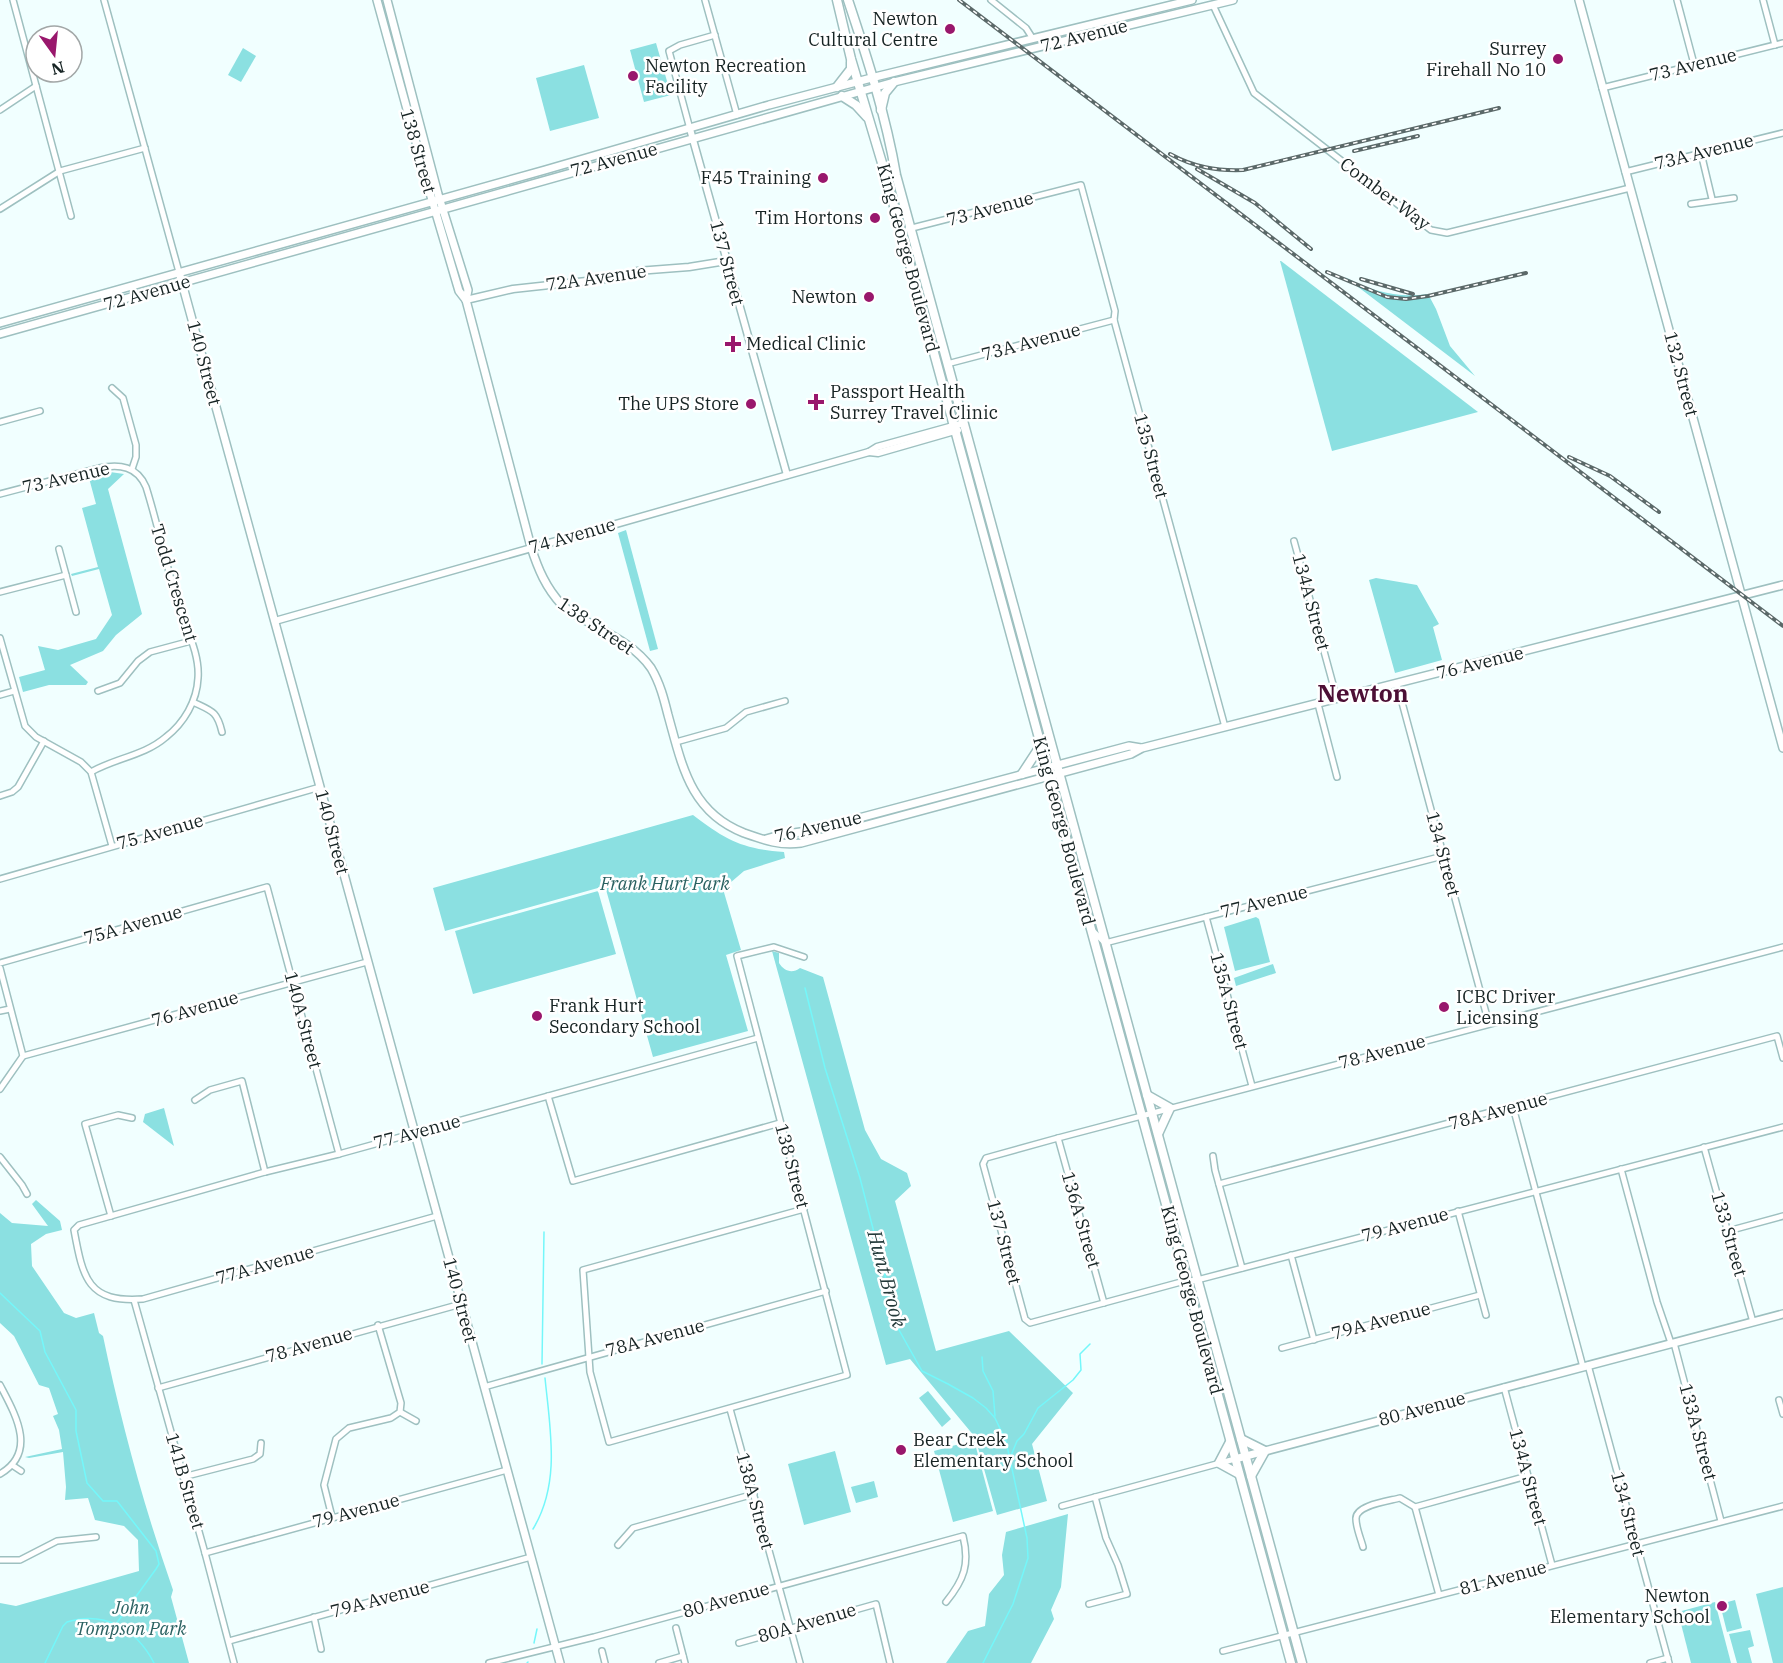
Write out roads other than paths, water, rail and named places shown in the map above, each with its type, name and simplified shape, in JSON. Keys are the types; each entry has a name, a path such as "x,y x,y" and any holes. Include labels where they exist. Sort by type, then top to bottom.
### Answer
{"main road":[{"name":"138 Street","path":"377,0 436,200 468,290 466,300 531,547 541,574 553,596 570,611 629,646 649,666 661,688 688,781 709,811 735,828 766,839"},
{"name":"138 Street","path":"387,0 436,200"},
{"name":"King George Boulevard","path":"837,0 851,59 1041,745 1052,770 1105,943 1302,1663"},
{"name":"King George Boulevard","path":"848,0 873,83 964,425 1091,928 1291,1663"},
{"name":"72 Avenue","path":"0,334 861,91 873,83 1033,39 1192,0"},
{"name":"72 Avenue","path":"0,323 837,87 858,82 894,82 1212,2 1233,0"},
{"name":"132 Street","path":"1579,0 1783,748"},
{"path":"837,87 851,69 851,59"},
{"path":"881,113 885,93 894,82"},
{"path":"842,96 856,105 869,120"},
{"name":"140 Street","path":"179,272 560,1663"},
{"path":"919,300 929,314 941,358 943,363 947,364"},
{"name":"76 Avenue","path":"766,839 814,831 1022,774 1131,754 1142,748 1783,585"},
{"path":"1022,774 1041,745"},
{"name":"76 Avenue","path":"766,839 779,844 801,843 1052,770"},
{"path":"801,843 808,837 854,824 864,816"},
{"path":"1147,1095 1170,1108 1158,1134"},
{"name":"80 Avenue","path":"1235,1459 1783,1314"},
{"path":"1241,1439 1265,1451 1251,1476"},
{"path":"1230,1442 1219,1463 1239,1474"}],"street":[{"path":"13,0 71,216"},
{"name":"140 Street","path":"104,0 179,272"},
{"path":"705,0 737,115"},
{"path":"991,0 1026,28 1033,39"},
{"path":"1677,0 1694,64"},
{"path":"1763,0 1775,45"},
{"name":"Comber Way","path":"1212,2 1254,93 1431,230 1447,233 1630,188"},
{"name":"137 Street","path":"715,35 680,45 669,51 787,476"},
{"name":"73 Avenue","path":"1602,88 1783,43"},
{"path":"0,110 36,86"},
{"name":"73A Avenue","path":"1625,172 1783,133"},
{"path":"0,209 60,171 145,148"},
{"path":"1701,153 1712,200"},
{"name":"73 Avenue","path":"900,230 1081,185"},
{"name":"135 Street","path":"1081,185 1115,311 1114,320 1225,727"},
{"path":"1691,204 1734,198"},
{"name":"72A Avenue","path":"466,300 513,289 605,279 637,271 689,267 726,261"},
{"name":"73A Avenue","path":"947,364 1114,320"},
{"path":"112,388 123,399 136,445 136,457 132,469"},
{"path":"0,422 40,411"},
{"name":"74 Avenue","path":"275,621 869,452 878,453 964,425"},
{"name":"73 Avenue","path":"0,494 99,468 118,466 132,469"},
{"name":"Todd Crescent","path":"92,772 138,754 161,741 179,724 194,702 199,676 146,487 140,476 132,469"},
{"name":"134A Street","path":"1294,541 1337,699"},
{"path":"59,549 76,612"},
{"path":"0,591 66,575"},
{"path":"0,638 25,726 31,733 81,762 92,772 112,846"},
{"path":"98,691 120,683 138,661 150,652 191,641"},
{"name":"134 Street","path":"1397,684 1490,1024"},
{"path":"0,694 14,691"},
{"path":"676,742 726,728 746,712 784,701"},
{"path":"194,702 212,711 218,717 222,732"},
{"path":"1318,704 1337,777"},
{"path":"0,796 12,792 20,785 44,741"},
{"name":"75 Avenue","path":"0,879 320,787"},
{"name":"77 Avenue","path":"1105,943 1443,856"},
{"name":"75A Avenue","path":"0,963 267,887"},
{"name":"140A Street","path":"267,887 339,1154"},
{"name":"135A Street","path":"1206,917 1252,1086"},
{"path":"1091,928 1105,943"},
{"name":"138 Street","path":"730,1409 847,1375 737,956 774,947 804,957"},
{"name":"78 Avenue","path":"983,1161 986,1158 1252,1086 1783,947"},
{"name":"76 Avenue","path":"23,1056 367,962"},
{"path":"0,968 23,1056 0,1089"},
{"path":"0,1011 10,1009"},
{"name":"78A Avenue","path":"1219,1184 1777,1036 1783,1058"},
{"name":"77 Avenue","path":"94,1290 84,1270 75,1236 76,1227 265,1172 414,1134 758,1038"},
{"path":"195,1100 210,1090 242,1082 265,1172"},
{"path":"548,1096 573,1181 780,1123"},
{"name":"134 Street","path":"1513,1107 1668,1661"},
{"path":"111,1216 85,1124 118,1115 132,1118"},
{"name":"79 Avenue","path":"1027,1323 1783,1127"},
{"name":"136A Street","path":"1058,1138 1104,1303"},
{"name":"133 Street","path":"1704,1147 1753,1322"},
{"path":"1214,1156 1219,1184 1242,1268"},
{"path":"0,1157 27,1194"},
{"name":"137 Street","path":"983,1161 1027,1323"},
{"name":"133A Street","path":"1621,1169 1721,1521"},
{"path":"730,1409 609,1442 590,1372 583,1270 804,1209"},
{"path":"1458,1211 1486,1315"},
{"name":"77A Avenue","path":"94,1290 108,1298 144,1299 436,1216"},
{"path":"1728,1231 1783,1216"},
{"path":"1291,1255 1314,1340"},
{"name":"78A Avenue","path":"484,1387 826,1291"},
{"name":"79A Avenue","path":"1282,1348 1480,1295"},
{"name":"141B Street","path":"134,1300 234,1663"},
{"name":"78 Avenue","path":"158,1388 378,1325 461,1304"},
{"path":"378,1325 401,1402 400,1412"},
{"path":"0,1386 20,1428 21,1441 16,1459 0,1474"},
{"name":"134A Street","path":"1504,1388 1551,1566"},
{"path":"1779,1400 1783,1414"},
{"name":"138A Street","path":"730,1409 800,1663"},
{"path":"400,1412 416,1421"},
{"path":"332,1518 324,1485 336,1439 349,1428 391,1418 400,1412"},
{"path":"183,1477 253,1459 260,1454 261,1443"},
{"name":"80 Avenue","path":"1062,1506 1235,1459"},
{"path":"12,1465 21,1471"},
{"name":"79 Avenue","path":"205,1552 507,1470"},
{"path":"1415,1507 1527,1476"},
{"path":"618,1545 633,1528 753,1494"},
{"path":"1089,1604 1127,1594 1106,1538 1095,1497"},
{"path":"1363,1547 1356,1519 1357,1513 1362,1509 1400,1498 1415,1507 1439,1595"},
{"name":"81 Avenue","path":"1222,1651 1783,1506"},
{"name":"80 Avenue","path":"489,1663 963,1536 966,1560 964,1573 959,1586 946,1602"},
{"path":"0,1560 20,1560 57,1541 96,1537"},
{"name":"79A Avenue","path":"229,1641 531,1557"},
{"name":"80A Avenue","path":"739,1643 876,1604 890,1663"},
{"path":"314,1617 321,1649"},
{"path":"676,1628 685,1663"},
{"path":"602,1651 605,1663"},
{"path":"659,1663 683,1656"},
{"path":"1650,1663 1668,1661"}],"waterway":[{"name":"Hunt Brook","path":"805,988 825,1068 860,1178 899,1330 922,1371 973,1398 986,1408 995,1418 1006,1441 1027,1538 1028,1558 1013,1604 983,1663"},
{"path":"542,1364 544,1232"},
{"path":"0,1293 40,1331 45,1352 76,1410 76,1431 87,1483 103,1501 117,1501 156,1551 159,1564 116,1624"},
{"path":"1010,1458 1017,1441 1024,1434 1038,1408 1073,1380 1081,1370 1080,1354 1090,1344"},
{"path":"982,1357 983,1371 993,1391 995,1416"},
{"path":"533,1529 542,1511 550,1474 551,1436 545,1378"},
{"path":"45,1663 63,1626 67,1622 81,1619 107,1621 129,1632 139,1641 154,1663"},
{"path":"534,1643 537,1629"}],"railway":[{"path":"959,0 1783,626"},
{"path":"1170,154 1205,167 1243,170 1499,108"},
{"path":"1354,151 1418,136"},
{"path":"1197,169 1255,203 1311,249"},
{"path":"1327,272 1387,297 1406,299 1526,273"},
{"path":"1361,279 1413,294"},
{"path":"1569,457 1610,476 1659,512"}],"place":[{"name":"Newton Cultural Centre","path":"950,29"},
{"name":"Surrey Firehall No 10","path":"1558,59"},
{"name":"Newton Recreation Facility","path":"633,76"},
{"name":"F45 Training","path":"823,178"},
{"name":"Tim Hortons","path":"875,218"},
{"name":"Newton","path":"869,297"},
{"name":"Medical Clinic","path":"733,344"},
{"name":"Passport Health Surrey Travel Clinic","path":"816,402"},
{"name":"The UPS Store","path":"751,404"},
{"name":"ICBC Driver Licensing","path":"1444,1007"},
{"name":"Frank Hurt Secondary School","path":"537,1016"},
{"name":"Bear Creek Elementary School","path":"901,1450"},
{"name":"Newton Elementary School","path":"1722,1606"}],"district":[{"name":"Newton","path":"1363,694"}],"park label":[{"name":"Frank Hurt Park","path":"665,884"},
{"name":"John Tompson Park","path":"131,1618"}]}
